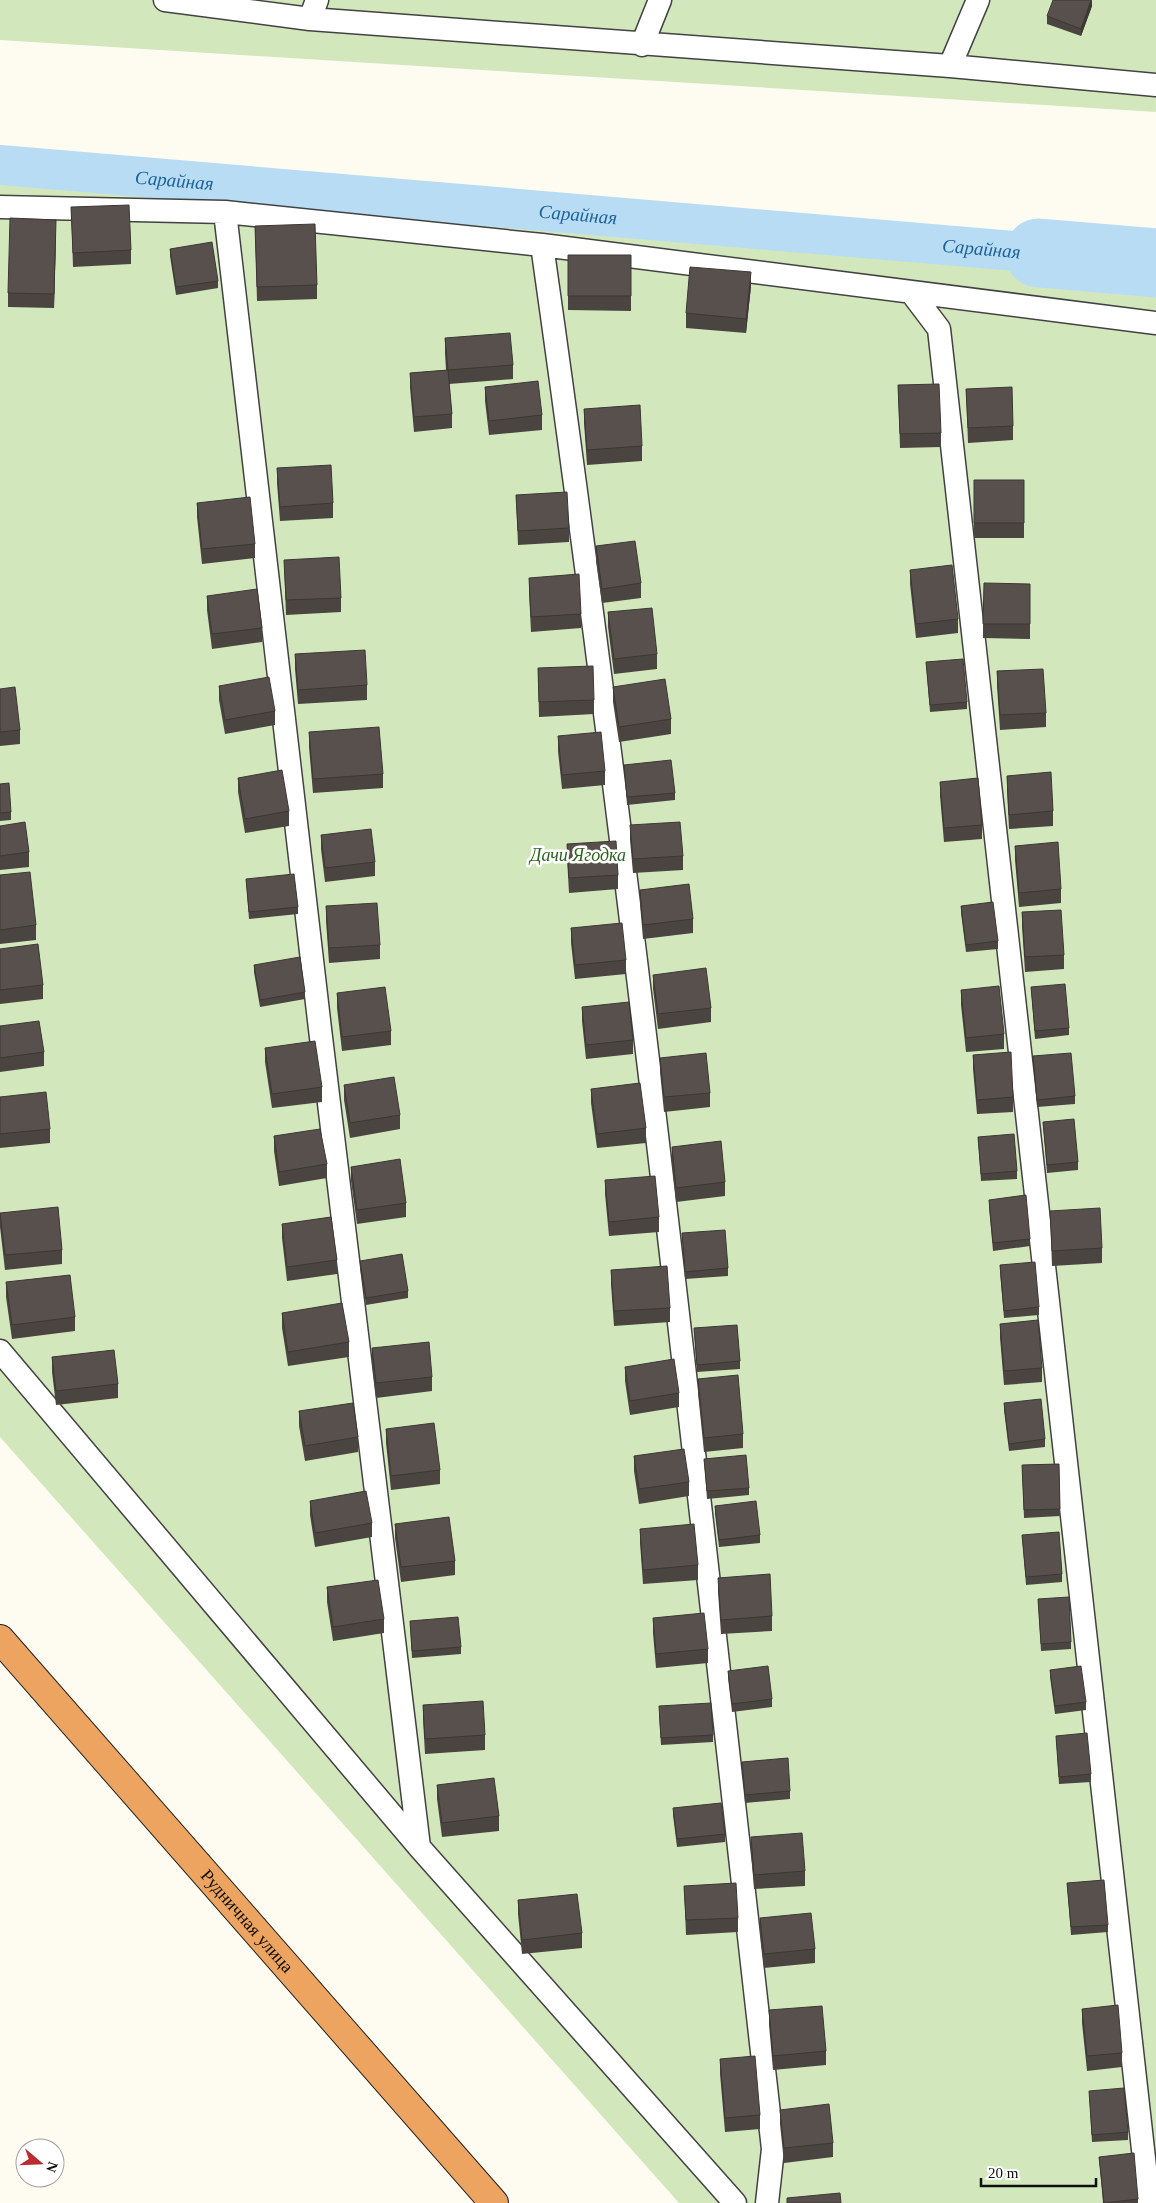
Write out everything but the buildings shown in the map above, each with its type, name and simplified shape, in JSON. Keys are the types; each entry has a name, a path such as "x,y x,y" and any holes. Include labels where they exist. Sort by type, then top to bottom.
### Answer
{"highway":[{"name":"Рудничная улица","path":"0,1639 494,2203"}],"lane":[{"path":"165,0 314,10 642,45 950,66 1156,85"},
{"path":"642,45 660,0"},
{"path":"950,66 978,0"},
{"path":"0,207 225,212 542,245 1156,323"},
{"path":"225,212 320,1029 420,1847"},
{"path":"542,245 584,543 682,1345 773,2149 767,2203"},
{"path":"911,292 939,329 1149,2203"},
{"path":"0,1351 420,1847 736,2203"}],"green space":[{"path":"0,0 1156,0 1156,112 0,40"},
{"name":"Дачи Ягодка","path":"0,168 1156,273 1156,2203 679,2203 0,1437"}],"waterway":[{"name":"Сарайная","path":"0,165 1039,253"},
{"name":"Сарайная","path":"1039,253 1156,263"}]}
